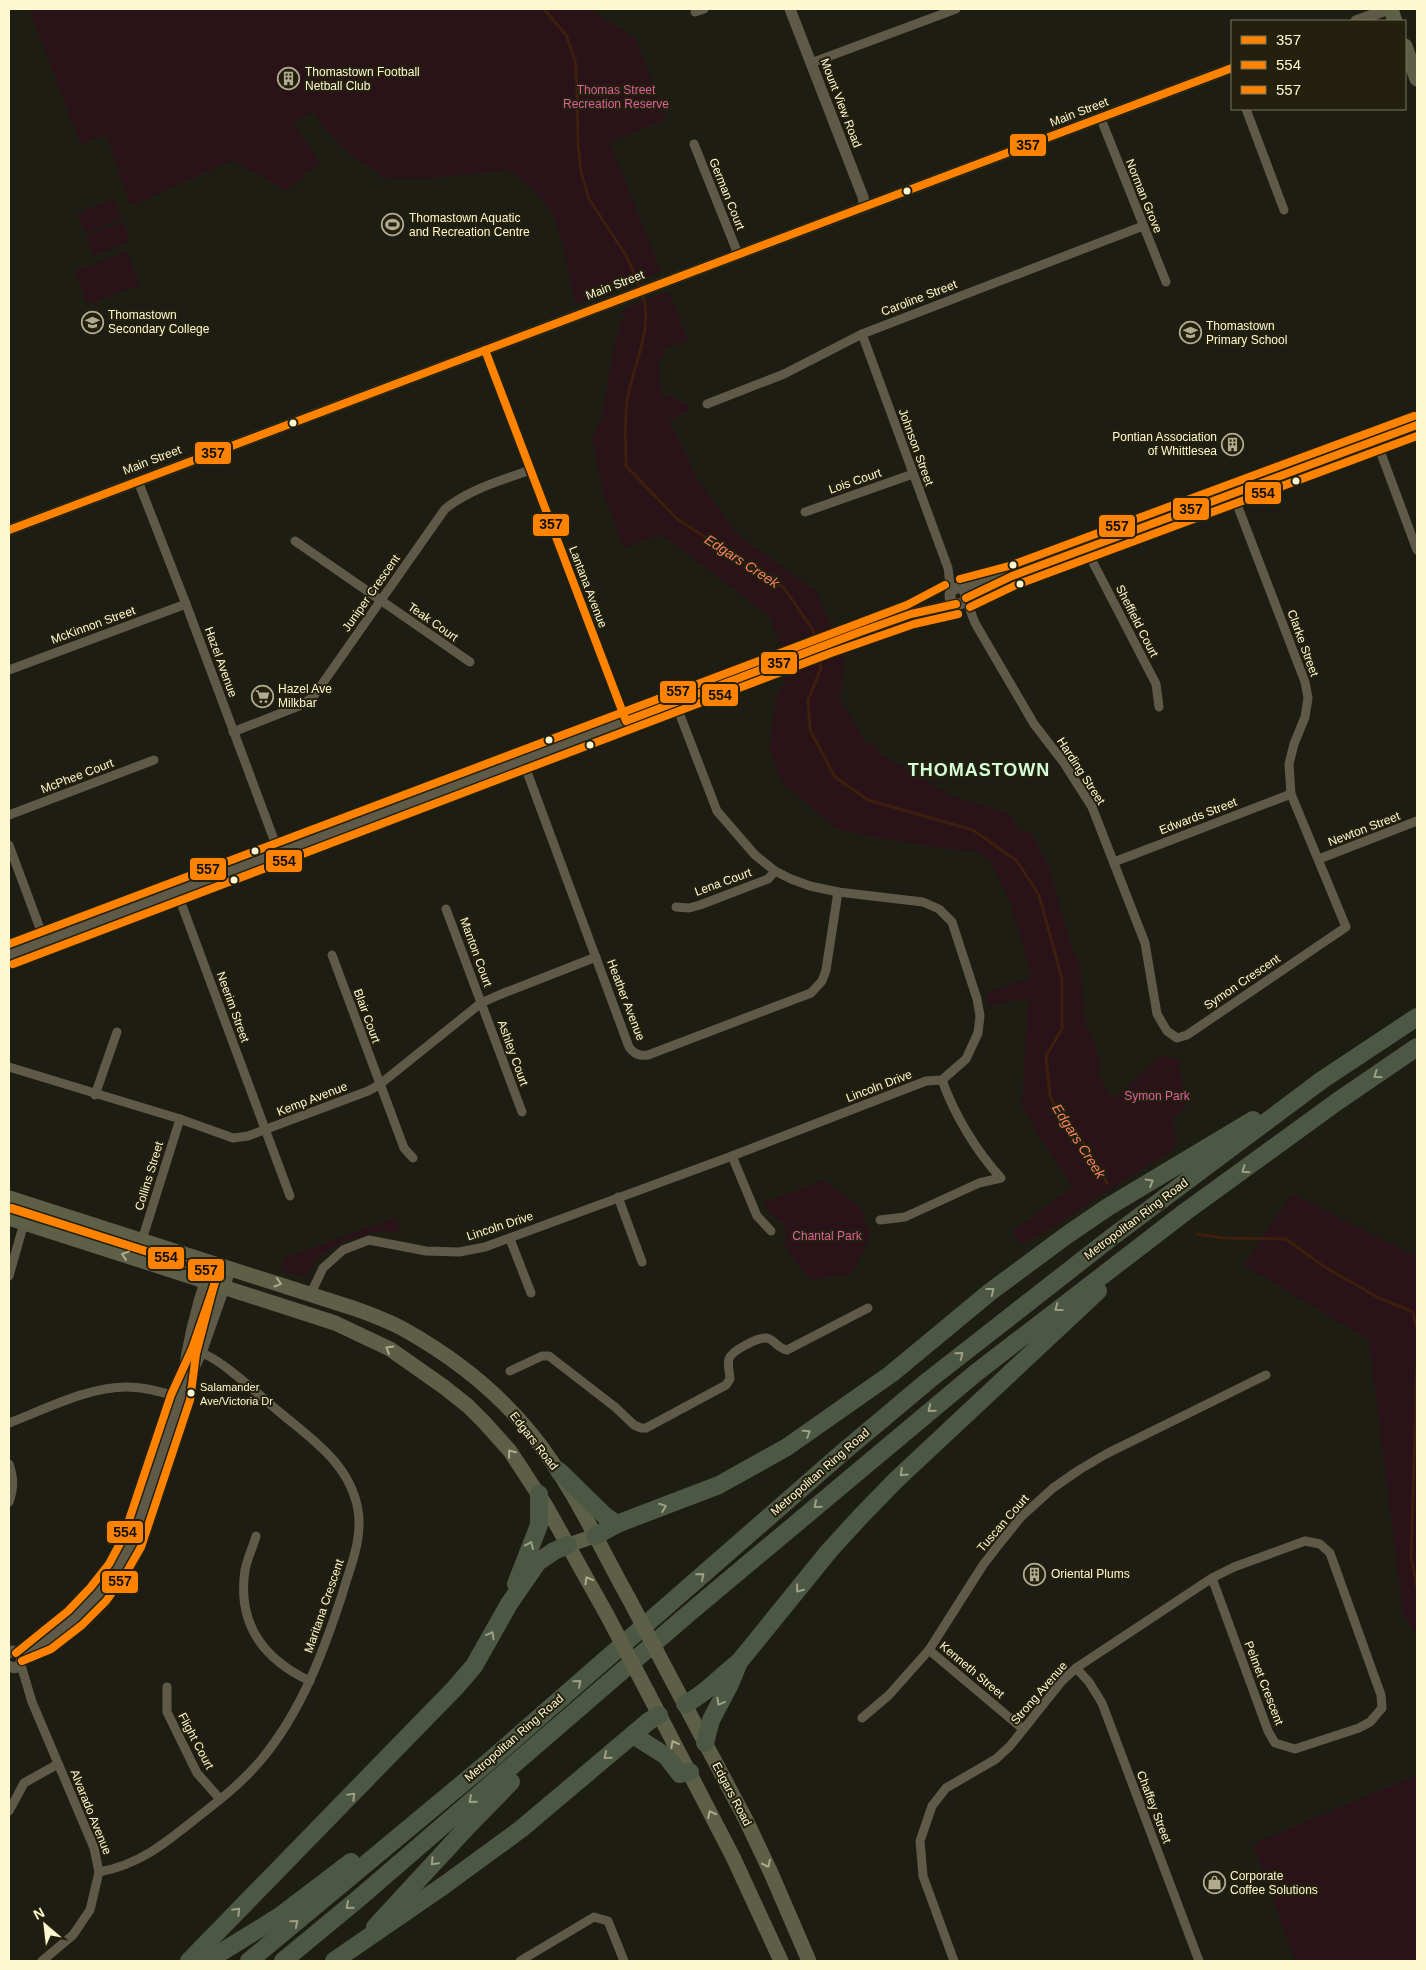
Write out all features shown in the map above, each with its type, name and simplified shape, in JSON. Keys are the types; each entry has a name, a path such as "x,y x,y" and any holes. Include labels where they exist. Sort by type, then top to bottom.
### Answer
{"highway":[{"name":"Metropolitan Ring Road","path":"249,1961 486,1764 789,1498 914,1393 1066,1272 1322,1080 1417,1017"},
{"name":"Metropolitan Ring Road","path":"283,1961 950,1394 1058,1308 1185,1212 1338,1101 1417,1048"},
{"path":"595,1536 618,1524 719,1484 787,1447 891,1374 990,1292 1108,1207 1322,1080"},
{"path":"685,1704 703,1694 721,1675 739,1662 830,1551 896,1480 1185,1212"},
{"path":"559,1471 605,1516 618,1524"},
{"path":"509,1604 539,1524 539,1494"},
{"path":"205,1954 474,1666 509,1604 538,1562 554,1551 568,1546"},
{"path":"705,1743 711,1720 739,1662"},
{"path":"342,1961 391,1912 482,1810 528,1766 589,1700"},
{"path":"334,1961 443,1886 521,1829 650,1720 659,1715"},
{"path":"633,1735 666,1756 680,1774 690,1772"},
{"path":"189,1961 280,1916 384,1836 486,1764"}],"main road":[{"path":"1406,49 1417,79"},
{"name":"Edgars Road","path":"9,1198 356,1308 396,1326 442,1354 495,1395 534,1437 559,1471 746,1820 809,1961"},
{"name":"Edgars Road","path":"9,1218 335,1323 390,1349 444,1387 484,1422 510,1451 539,1494 607,1615 733,1856 781,1961"},
{"path":"568,1546 595,1536"},
{"path":"659,1715 685,1704"}],"street":[{"path":"694,12 704,9"},
{"name":"Mount View Road","path":"790,9 863,197 865,207"},
{"path":"811,63 956,9"},
{"path":"1359,20 1390,9"},
{"name":"Main Street","path":"9,530 652,286 1231,70"},
{"path":"1246,110 1284,210"},
{"name":"Norman Grove","path":"1101,119 1166,282"},
{"name":"German Court","path":"694,144 738,254"},
{"name":"Caroline Street","path":"708,404 784,374 862,334 1144,226"},
{"name":"Johnson Street","path":"862,334 959,596"},
{"name":"Lantana Avenue","path":"485,350 626,721"},
{"path":"9,955 796,656 1417,425"},
{"path":"1376,440 1417,550"},
{"name":"Juniper Crescent","path":"233,732 299,706 313,697 445,509 459,498 482,487 530,470"},
{"name":"Lois Court","path":"804,512 913,474"},
{"name":"Hazel Avenue","path":"138,481 279,854"},
{"name":"Clarke Street","path":"1233,494 1305,682 1308,698 1305,717 1294,744 1289,764 1291,794 1319,860"},
{"name":"Teak Court","path":"295,541 470,662"},
{"name":"Sheffield Court","path":"1086,549 1156,684 1159,707"},
{"name":"Harding Street","path":"959,596 1034,724 1064,763 1092,807 1145,943"},
{"name":"McKinnon Street","path":"9,670 186,604"},
{"path":"675,702 717,811 743,844 775,871 791,880 838,892 923,902 939,909 952,922 977,999 980,1016 978,1033 966,1059 942,1080 948,1096 986,1162 1001,1178 978,1183 905,1217 880,1220"},
{"name":"McPhee Court","path":"9,815 154,760"},
{"name":"Heather Avenue","path":"523,761 629,1047 636,1054 648,1055 802,997 817,988 826,970 838,892"},
{"name":"Edwards Street","path":"1114,862 1291,794"},
{"name":"Newton Street","path":"1319,860 1417,821"},
{"path":"9,845 45,942"},
{"name":"Symon Crescent","path":"1145,943 1157,1014 1167,1031 1176,1038 1187,1035 1346,927 1319,860"},
{"name":"Lena Court","path":"676,907 689,908 700,905 768,879 775,871"},
{"name":"Neerim Street","path":"177,892 290,1196"},
{"name":"Manton Court","path":"446,909 482,1003"},
{"name":"Blair Court","path":"332,955 404,1148 413,1158"},
{"name":"Kemp Avenue","path":"9,1068 180,1119 232,1138 248,1136 368,1091 379,1085 482,1003 596,958"},
{"name":"Ashley Court","path":"482,1003 522,1112"},
{"path":"95,1095 117,1032"},
{"name":"Lincoln Drive","path":"311,1293 323,1268 342,1250 369,1240 426,1250 459,1252 510,1239 926,1081 942,1080"},
{"name":"Collins Street","path":"142,1240 180,1119"},
{"path":"732,1156 755,1211 770,1231"},
{"path":"618,1197 642,1262"},
{"path":"9,1276 24,1223"},
{"path":"510,1239 531,1293"},
{"path":"180,1398 186,1352 212,1262"},
{"path":"13,1662 75,1618 98,1595 117,1569 132,1542 180,1398 200,1356 231,1268"},
{"path":"510,1371 542,1356 549,1356 615,1407 634,1426 646,1428 726,1385 730,1380 728,1362 731,1355 757,1340 767,1338 782,1349 787,1350 868,1308"},
{"name":"Maritana Crescent","path":"98,1867 121,1865 136,1861 161,1847 220,1799 260,1761 289,1721 310,1681 328,1638 358,1544 358,1511 356,1501 342,1471 327,1452 224,1367 186,1352"},
{"name":"Tuscan Court","path":"862,1718 889,1695 928,1650 983,1565 1021,1518 1053,1488 1106,1454 1266,1375"},
{"path":"9,1423 89,1393 113,1387 143,1388 180,1398"},
{"path":"9,1464 13,1477 13,1489 9,1502"},
{"path":"256,1536 245,1568 244,1595 247,1615 260,1645 281,1665 310,1681"},
{"name":"Strong Avenue","path":"954,1961 923,1876 920,1842 932,1806 946,1788 996,1759 1010,1746 1062,1682 1076,1668 1212,1578 1234,1567 1305,1541 1320,1544"},
{"name":"Pelmet Crescent","path":"1212,1578 1268,1731 1275,1743 1295,1749 1359,1728 1370,1722 1382,1708 1381,1695 1330,1554 1320,1544"},
{"name":"Kenneth Street","path":"928,1650 1023,1729"},
{"name":"Alvarado Avenue","path":"13,1662 27,1688 94,1848 98,1867 90,1910 73,1935 42,1961"},
{"name":"Chaffey Street","path":"1076,1668 1089,1682 1102,1703 1199,1961"},
{"name":"Flight Court","path":"167,1687 167,1712 197,1773 220,1799"},
{"path":"9,1811 24,1784 58,1764"},
{"path":"520,1961 594,1917 608,1921 624,1961"}],"green space":[{"name":"Thomas Street Recreation Reserve","path":"29,9 590,9 636,39 666,119 610,142 661,272 576,304 563,246 552,214 538,195 507,168 500,172 425,178 394,179 379,177 377,172 341,146 313,112 293,123 320,162 286,191 233,160 131,206 106,134 81,145"},
{"path":"114,199 122,219 85,233 77,213"},
{"path":"123,222 130,242 93,256 86,236"},
{"path":"127,251 140,285 87,304 75,271"},
{"path":"668,291 688,340 665,349 658,365 663,396 674,398 688,405 689,410 670,421 698,480 739,536 816,591 834,633 783,652 769,616 661,534 624,548 603,493 592,438 602,418 613,353 625,308"},
{"name":"Symon Park","path":"845,651 840,699 867,744 874,742 881,754 951,796 1009,814 1020,831 1031,832 1048,865 1072,949 1080,965 1085,1025 1091,1033 1101,1065 1099,1074 1110,1096 1117,1097 1161,1055 1179,1060 1186,1108 1173,1117 1176,1144 1170,1152 1048,1230 1020,1245 1013,1231 1073,1187 1036,1131 1022,1105 1028,998 989,1006 985,993 1032,977 1010,901 991,862 977,851 946,849 838,830 781,781 769,748 777,695 791,672"},
{"name":"Chantal Park","path":"824,1180 864,1211 864,1220 871,1233 852,1274 810,1280 784,1245 787,1236 785,1224 769,1213 763,1203"},
{"path":"1292,1194 1417,1257 1417,1636 1403,1613 1369,1340 1244,1265"},
{"path":"397,1217 399,1233 381,1231 343,1241 313,1262 307,1277 281,1270 285,1258"},
{"path":"1417,1775 1417,1961 1295,1961 1253,1844"}],"waterway":[{"name":"Edgars Creek","path":"544,9 566,35 575,60 578,144 581,172 589,199 627,257 640,288"},
{"name":"Edgars Creek","path":"642,294 646,319 641,347 627,400 625,425 626,466 677,519 784,588 813,630 821,668 808,700 810,730 835,777 868,800 973,830 1017,861 1039,895 1062,979 1062,1029 1046,1056 1050,1096 1060,1115 1084,1144 1107,1183"},
{"name":"Edgars Creek","path":"1197,1234 1223,1238 1286,1239 1323,1266 1377,1297 1413,1312 1417,1330"},
{"name":"Edgars Creek","path":"1417,1365 1411,1557 1417,1588"}],"transit line":[{"name":"357","path":"9,530 1231,68"},
{"name":"357","path":"485,350 626,721 860,632 911,614 956,604"},
{"name":"557","path":"960,579 1009,566 1414,416"},
{"name":"357","path":"966,598 1012,576 1417,425"},
{"name":"554","path":"970,607 1016,585 1417,436"},
{"name":"557","path":"9,944 907,605 945,585"},
{"name":"554","path":"13,964 831,653 914,624 958,614"},
{"name":"554","path":"9,1208 218,1274 192,1349 171,1395 123,1538 109,1564 90,1588 68,1611 16,1653"},
{"name":"557","path":"12,1208 208,1271 213,1275 215,1281 196,1354 190,1400 141,1547 125,1575 106,1601 82,1625 51,1649 22,1661"}],"place":[{"name":"Thomastown Football Netball Club","path":"289,79"},
{"name":"Thomastown Aquatic and Recreation Centre","path":"393,225"},
{"name":"Thomastown Secondary College","path":"92,322"},
{"name":"Thomastown Primary School","path":"1190,333"},
{"name":"Pontian Association of Whittlesea","path":"1233,444"},
{"name":"Hazel Ave Milkbar","path":"262,696"},
{"name":"Salamander Ave/Victoria Dr","path":"191,1393"},
{"name":"Oriental Plums","path":"1035,1574"},
{"name":"Corporate Coffee Solutions","path":"1214,1883"}],"district":[{"name":"THOMASTOWN","path":"979,770"}]}
